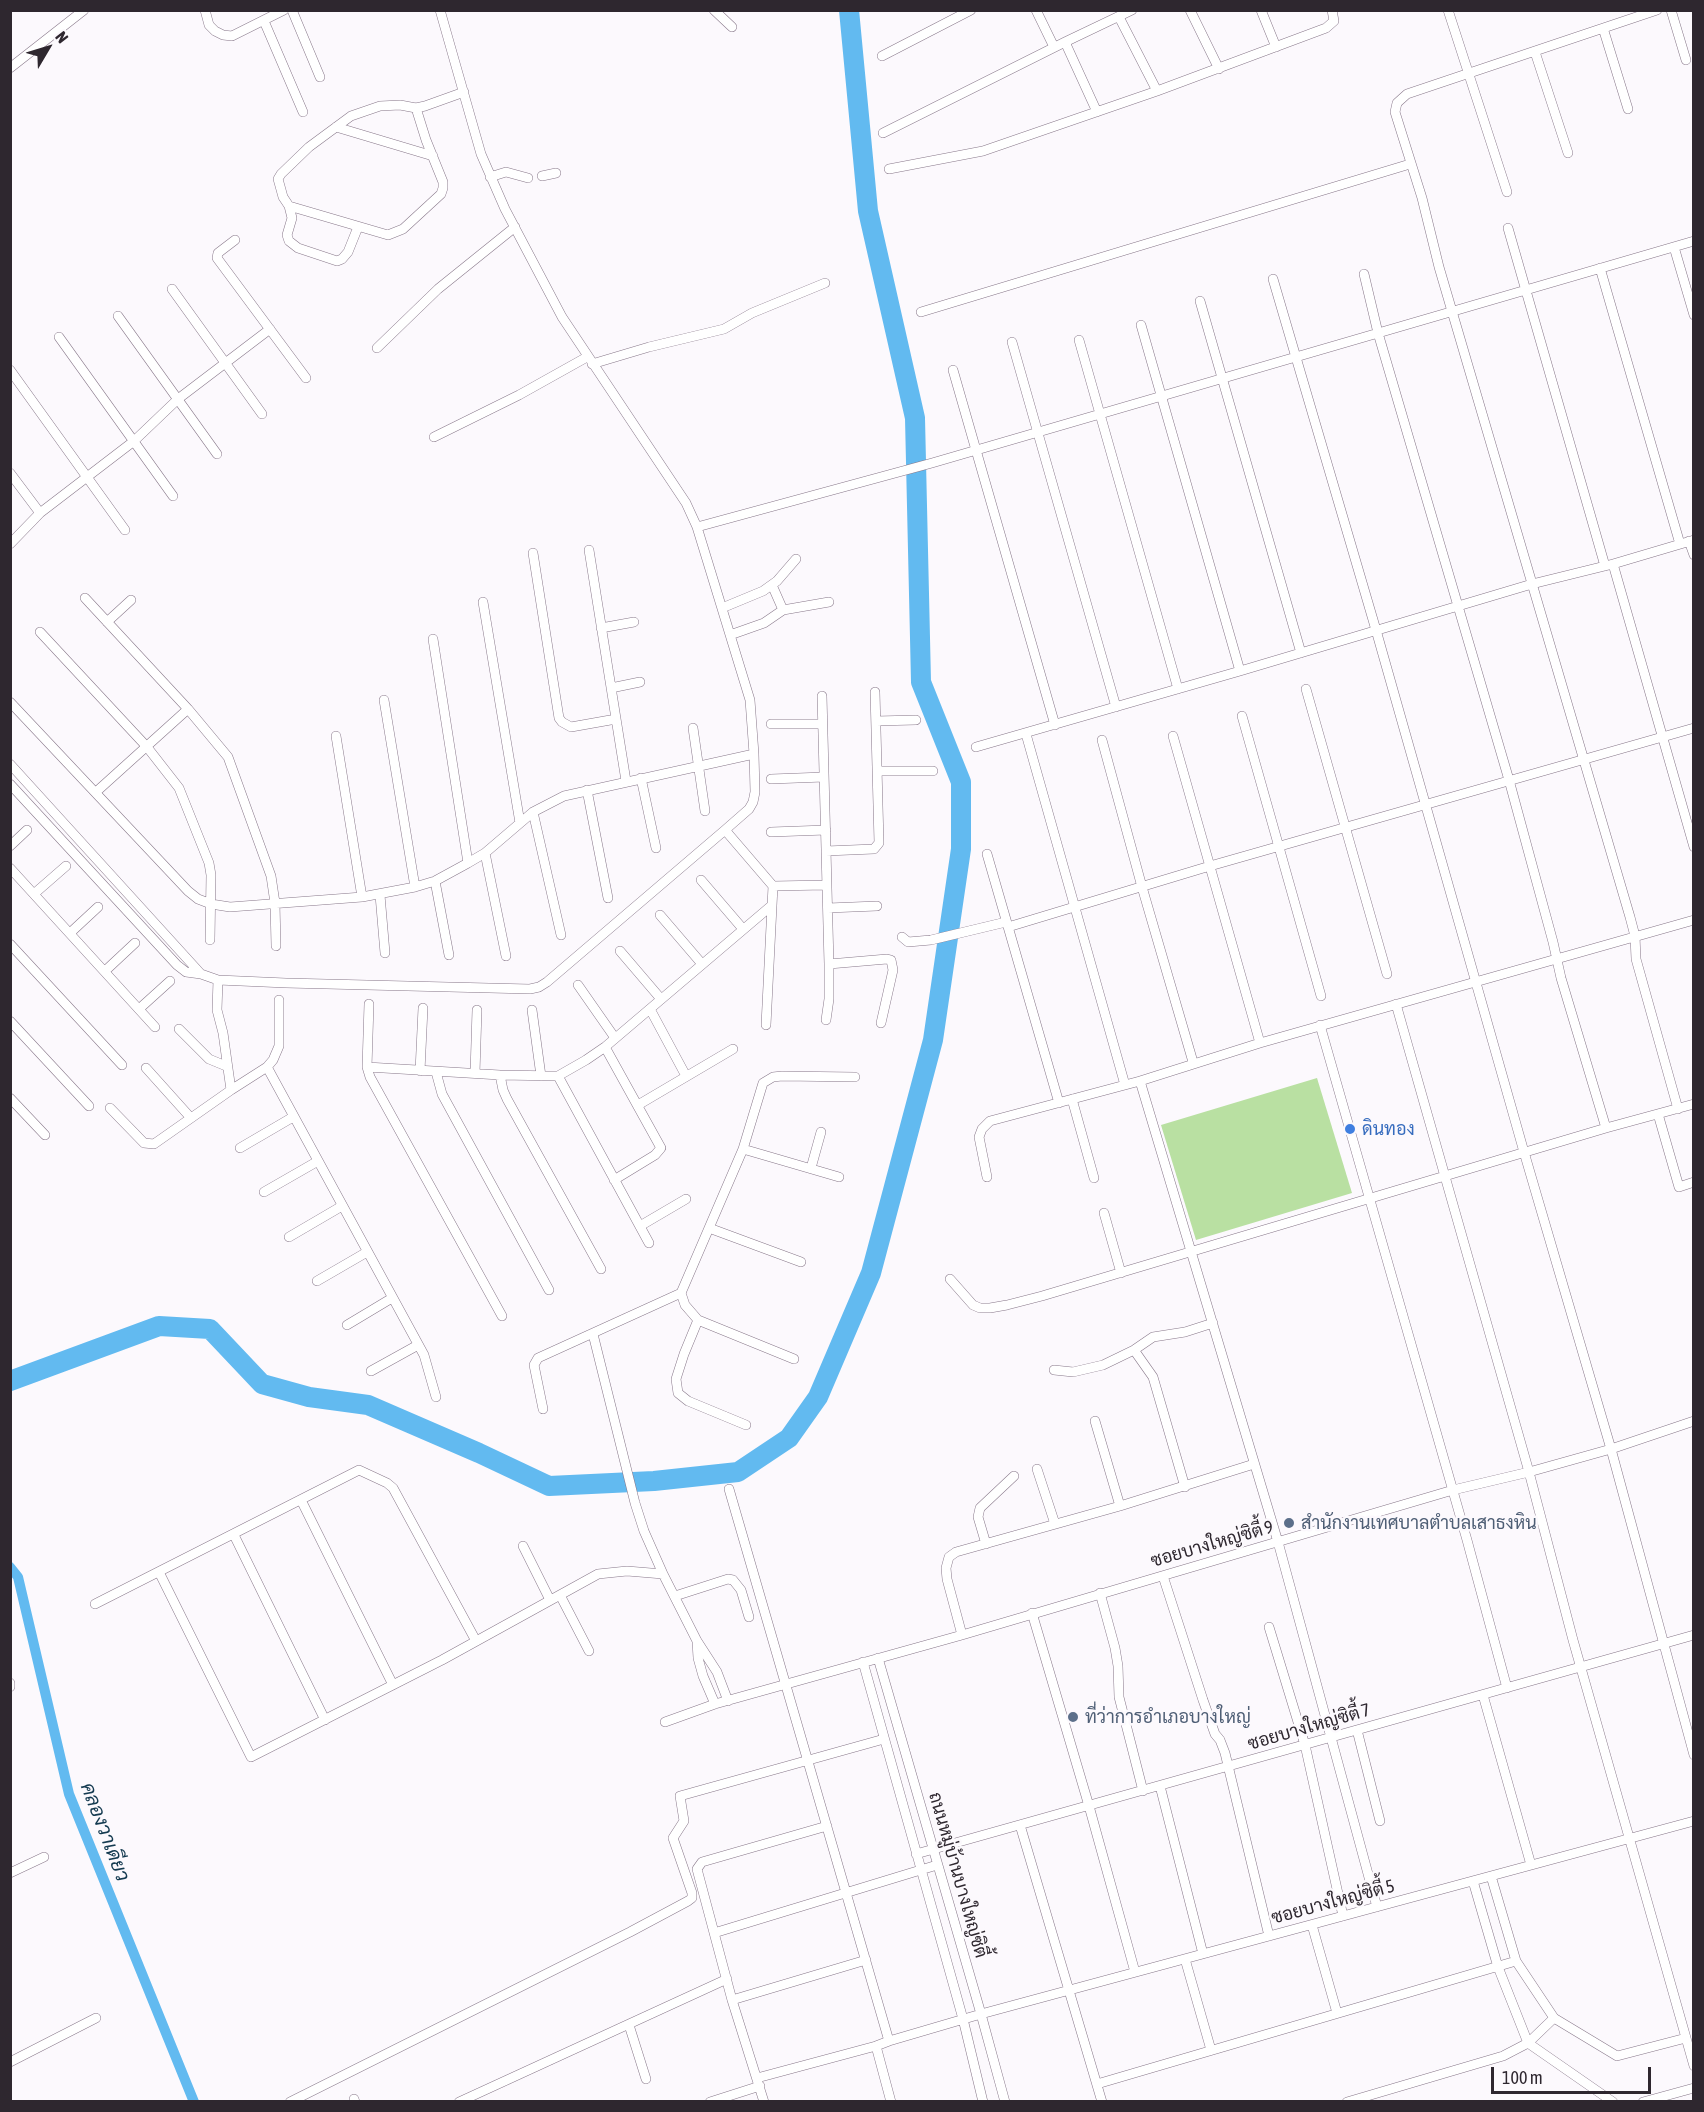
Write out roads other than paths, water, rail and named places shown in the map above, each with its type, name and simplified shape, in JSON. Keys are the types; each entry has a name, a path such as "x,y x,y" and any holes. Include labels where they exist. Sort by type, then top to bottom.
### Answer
{"street":[{"path":"10,68 84,10"},
{"path":"205,10 209,25 215,31 232,36 284,10"},
{"path":"292,10 320,76"},
{"path":"10,784 186,972 218,980 530,988 539,987 547,982 725,830 749,809 753,802 754,754 750,700 697,527 686,503 589,361 562,317 490,177 480,154 440,10"},
{"path":"714,10 732,27"},
{"path":"882,56 971,10"},
{"path":"1036,10 1054,47"},
{"path":"883,133 1132,10"},
{"path":"1190,10 1219,69"},
{"path":"1261,10 1276,47"},
{"path":"889,169 982,151 1219,69 1330,25 1335,18 1332,10"},
{"path":"1448,10 1508,192"},
{"path":"1657,10 1407,94 1397,103 1395,112 1422,198 1438,267 1635,936 1636,959 1678,1109"},
{"path":"1671,10 1686,60"},
{"path":"1119,17 1157,91"},
{"path":"264,21 303,112"},
{"path":"1603,28 1629,109"},
{"path":"1065,42 1097,112"},
{"path":"1535,52 1568,153"},
{"path":"358,227 348,252 337,261 298,248 289,241 292,218 278,179 281,174 309,147 351,116 380,106 400,105 416,108 464,92"},
{"path":"289,206 388,235 403,229 441,194 443,188 443,182 416,108"},
{"path":"336,127 433,156"},
{"path":"921,312 1410,164"},
{"path":"490,177 506,172 528,178"},
{"path":"542,176 556,173"},
{"path":"377,348 438,289 515,227"},
{"path":"1508,228 1694,847"},
{"path":"235,240 218,253 217,258 306,378"},
{"path":"697,527 932,463 977,448 1694,241"},
{"path":"1674,247 1694,315"},
{"path":"1600,268 1694,555"},
{"path":"1364,274 1378,333 1509,780 1561,978 1606,1128"},
{"path":"1273,279 1427,805 1524,1152 1611,1449 1662,1644 1694,1755"},
{"path":"434,437 589,361 724,329 752,313 825,283"},
{"path":"172,289 262,414"},
{"path":"1200,301 1301,653"},
{"path":"118,316 217,454"},
{"path":"1141,325 1240,671"},
{"path":"10,544 40,513 134,441 178,399 270,329"},
{"path":"58,337 173,496"},
{"path":"1079,340 1178,689"},
{"path":"1012,342 1116,707"},
{"path":"10,370 125,530"},
{"path":"953,370 1055,725"},
{"path":"10,473 40,513"},
{"path":"976,747 1532,584 1609,565 1688,541"},
{"path":"589,550 626,781"},
{"path":"533,553 561,723 571,727 616,719"},
{"path":"722,608 763,591 787,572 796,559"},
{"path":"772,585 783,610"},
{"path":"86,598 188,709 224,752 232,767 271,876 275,903 276,946"},
{"path":"107,622 131,600"},
{"path":"483,602 520,823"},
{"path":"730,635 764,623 783,610 829,602"},
{"path":"601,628 634,622"},
{"path":"40,632 173,778 189,810 209,863 210,940"},
{"path":"433,639 468,863"},
{"path":"611,688 640,682"},
{"path":"1306,689 1387,974"},
{"path":"826,851 871,849 879,843 875,692"},
{"path":"822,696 829,964 829,999 826,1020"},
{"path":"384,700 415,887"},
{"path":"10,702 188,891 198,899 211,904 230,906 362,897 415,887 435,881 485,853 533,812 564,796 754,754"},
{"path":"96,792 188,709"},
{"path":"1242,716 1320,996"},
{"path":"876,721 916,720"},
{"path":"771,724 822,724"},
{"path":"693,728 705,811"},
{"path":"902,937 908,942 931,940 1007,925 1074,908 1210,866 1694,728"},
{"path":"1026,734 1125,1084"},
{"path":"336,736 362,897"},
{"path":"1173,736 1260,1042"},
{"path":"1102,740 1193,1062"},
{"path":"10,764 201,974"},
{"path":"878,771 933,771"},
{"path":"771,779 824,777"},
{"path":"641,778 656,848"},
{"path":"587,790 608,898"},
{"path":"533,812 561,934"},
{"path":"10,846 27,830"},
{"path":"725,830 773,886 766,1025"},
{"path":"771,832 826,830"},
{"path":"485,853 506,956"},
{"path":"987,854 1059,1103"},
{"path":"35,893 66,866"},
{"path":"10,868 155,1027"},
{"path":"701,880 743,929"},
{"path":"435,881 449,956"},
{"path":"773,886 826,885"},
{"path":"380,895 385,953"},
{"path":"368,1067 558,1076 573,1069 605,1047 771,906"},
{"path":"828,908 877,906"},
{"path":"70,933 98,907"},
{"path":"660,915 702,964"},
{"path":"987,1177 979,1137 986,1123 1140,1081 1260,1042 1694,920"},
{"path":"105,971 135,943"},
{"path":"10,944 122,1065"},
{"path":"620,951 661,999"},
{"path":"829,964 891,960 893,970 881,1023"},
{"path":"218,980 217,1010 223,1033 231,1090"},
{"path":"139,1009 170,981"},
{"path":"578,985 615,1038"},
{"path":"110,1108 148,1145 154,1144 267,1067 278,1054 279,1000"},
{"path":"369,1004 368,1067 370,1077 502,1316"},
{"path":"1396,1004 1694,2066"},
{"path":"420,1071 423,1008"},
{"path":"650,1009 686,1077"},
{"path":"474,1073 477,1010"},
{"path":"532,1010 541,1076"},
{"path":"10,1021 89,1106"},
{"path":"1320,1025 1507,1688"},
{"path":"179,1029 209,1059 226,1066"},
{"path":"605,1047 660,1148 655,1155 614,1180"},
{"path":"638,1105 733,1049"},
{"path":"267,1067 427,1362 436,1398"},
{"path":"146,1068 190,1118"},
{"path":"436,1072 442,1094 549,1290"},
{"path":"500,1075 502,1090 601,1269"},
{"path":"558,1076 649,1243"},
{"path":"543,1409 534,1365 541,1355 593,1334 681,1293 743,1149 761,1088 767,1079 782,1076 855,1077"},
{"path":"1140,1081 1278,1542 1377,1907"},
{"path":"10,1098 45,1136"},
{"path":"1072,1100 1094,1178"},
{"path":"950,1279 973,1305 990,1308 1042,1296 1524,1152 1694,1104"},
{"path":"1658,1114 1679,1187 1694,1182"},
{"path":"240,1148 293,1117"},
{"path":"811,1168 821,1132"},
{"path":"743,1149 839,1177"},
{"path":"264,1192 318,1161"},
{"path":"640,1226 686,1199"},
{"path":"289,1237 342,1206"},
{"path":"1104,1213 1120,1273"},
{"path":"710,1228 801,1262"},
{"path":"317,1281 367,1252"},
{"path":"681,1293 689,1312 698,1320 794,1359"},
{"path":"347,1325 392,1298"},
{"path":"698,1320 676,1379 678,1393 688,1401 747,1425"},
{"path":"1054,1370 1073,1372 1103,1365 1134,1350 1153,1337 1185,1332 1213,1323"},
{"path":"593,1334 644,1531 697,1641 717,1672 728,1701"},
{"path":"371,1371 418,1345"},
{"path":"1134,1350 1153,1377 1185,1487"},
{"path":"1095,1421 1120,1506"},
{"name":"ซอยบางใหญ่ซิตี้ 9","path":"665,1722 715,1704 962,1635 1453,1490 1611,1449 1694,1421"},
{"path":"962,1635 947,1579 946,1561 956,1552 1185,1487 1254,1464"},
{"path":"1037,1469 1055,1524"},
{"path":"94,1604 359,1470 387,1483 399,1497 476,1641"},
{"path":"986,1544 978,1517 980,1508 1014,1476"},
{"path":"729,1489 889,2041"},
{"path":"301,1500 393,1685"},
{"path":"234,1535 325,1720"},
{"path":"523,1546 550,1600"},
{"path":"159,1572 251,1757 393,1685 598,1574 627,1570 663,1574"},
{"path":"1163,1576 1203,1700 1215,1734 1223,1746 1269,1936"},
{"path":"675,1596 728,1579 733,1580 741,1590 749,1617"},
{"path":"1100,1593 1115,1648 1119,1697 1143,1791"},
{"path":"560,1595 589,1651"},
{"path":"1032,1613 1136,1972"},
{"path":"1269,1627 1305,1745 1342,1916"},
{"name":"ซอยบางใหญ่ซิตี้ 7","path":"916,1854 1694,1635"},
{"path":"697,1641 698,1658 703,1676 715,1704"},
{"name":"ถนนหมู่บ้านบางใหญ่ซิตี้","path":"878,1658 1005,2102"},
{"name":"ถนนหมู่บ้านบางใหญ่ซิตี้","path":"863,1662 963,2019 983,2102"},
{"path":"1482,1695 1531,1865"},
{"path":"1358,1730 1380,1821"},
{"path":"290,2102 630,1932 692,1898 673,1838 684,1821 680,1796 884,1739"},
{"path":"1160,1786 1203,1954"},
{"name":"ซอยบางใหญ่ซิตี้ 5","path":"710,2102 758,2082 963,2019 1694,1821"},
{"path":"764,2102 732,2000 697,1873 698,1864 827,1826"},
{"path":"1020,1826 1102,2102"},
{"path":"10,1873 44,1857"},
{"path":"714,1933 937,1865"},
{"path":"1491,1876 1516,1961 1554,2018 1617,2056 1686,2038"},
{"path":"1473,1881 1498,1967 1528,2043 1613,2102"},
{"path":"1312,1925 1337,2013"},
{"path":"1185,1959 1211,2050"},
{"path":"732,2000 866,1960"},
{"path":"1097,2084 1516,1961"},
{"path":"459,2102 727,1979"},
{"path":"10,2062 96,2018"},
{"path":"1347,2102 1503,2056 1528,2043 1554,2018"},
{"path":"628,2025 646,2079"},
{"path":"876,2046 891,2102"},
{"path":"1643,2102 1694,2088"}],"waterway":[{"path":"10,1381 159,1326 210,1329 262,1384 309,1397 368,1405 549,1486 654,1481 738,1472 789,1438 818,1397 871,1273 933,1040 961,849 961,782 921,682 915,418 868,211 849,10"},
{"name":"คลองวาเดียว","path":"10,1567 18,1577 69,1794 194,2102"}],"place":[{"name":"ดินทอง","path":"1350,1129"},
{"name":"สำนักงานเทศบาลตำบลเสาธงหิน","path":"1289,1523"},
{"name":"ที่ว่าการอำเภอบางใหญ่","path":"1073,1717"}]}
